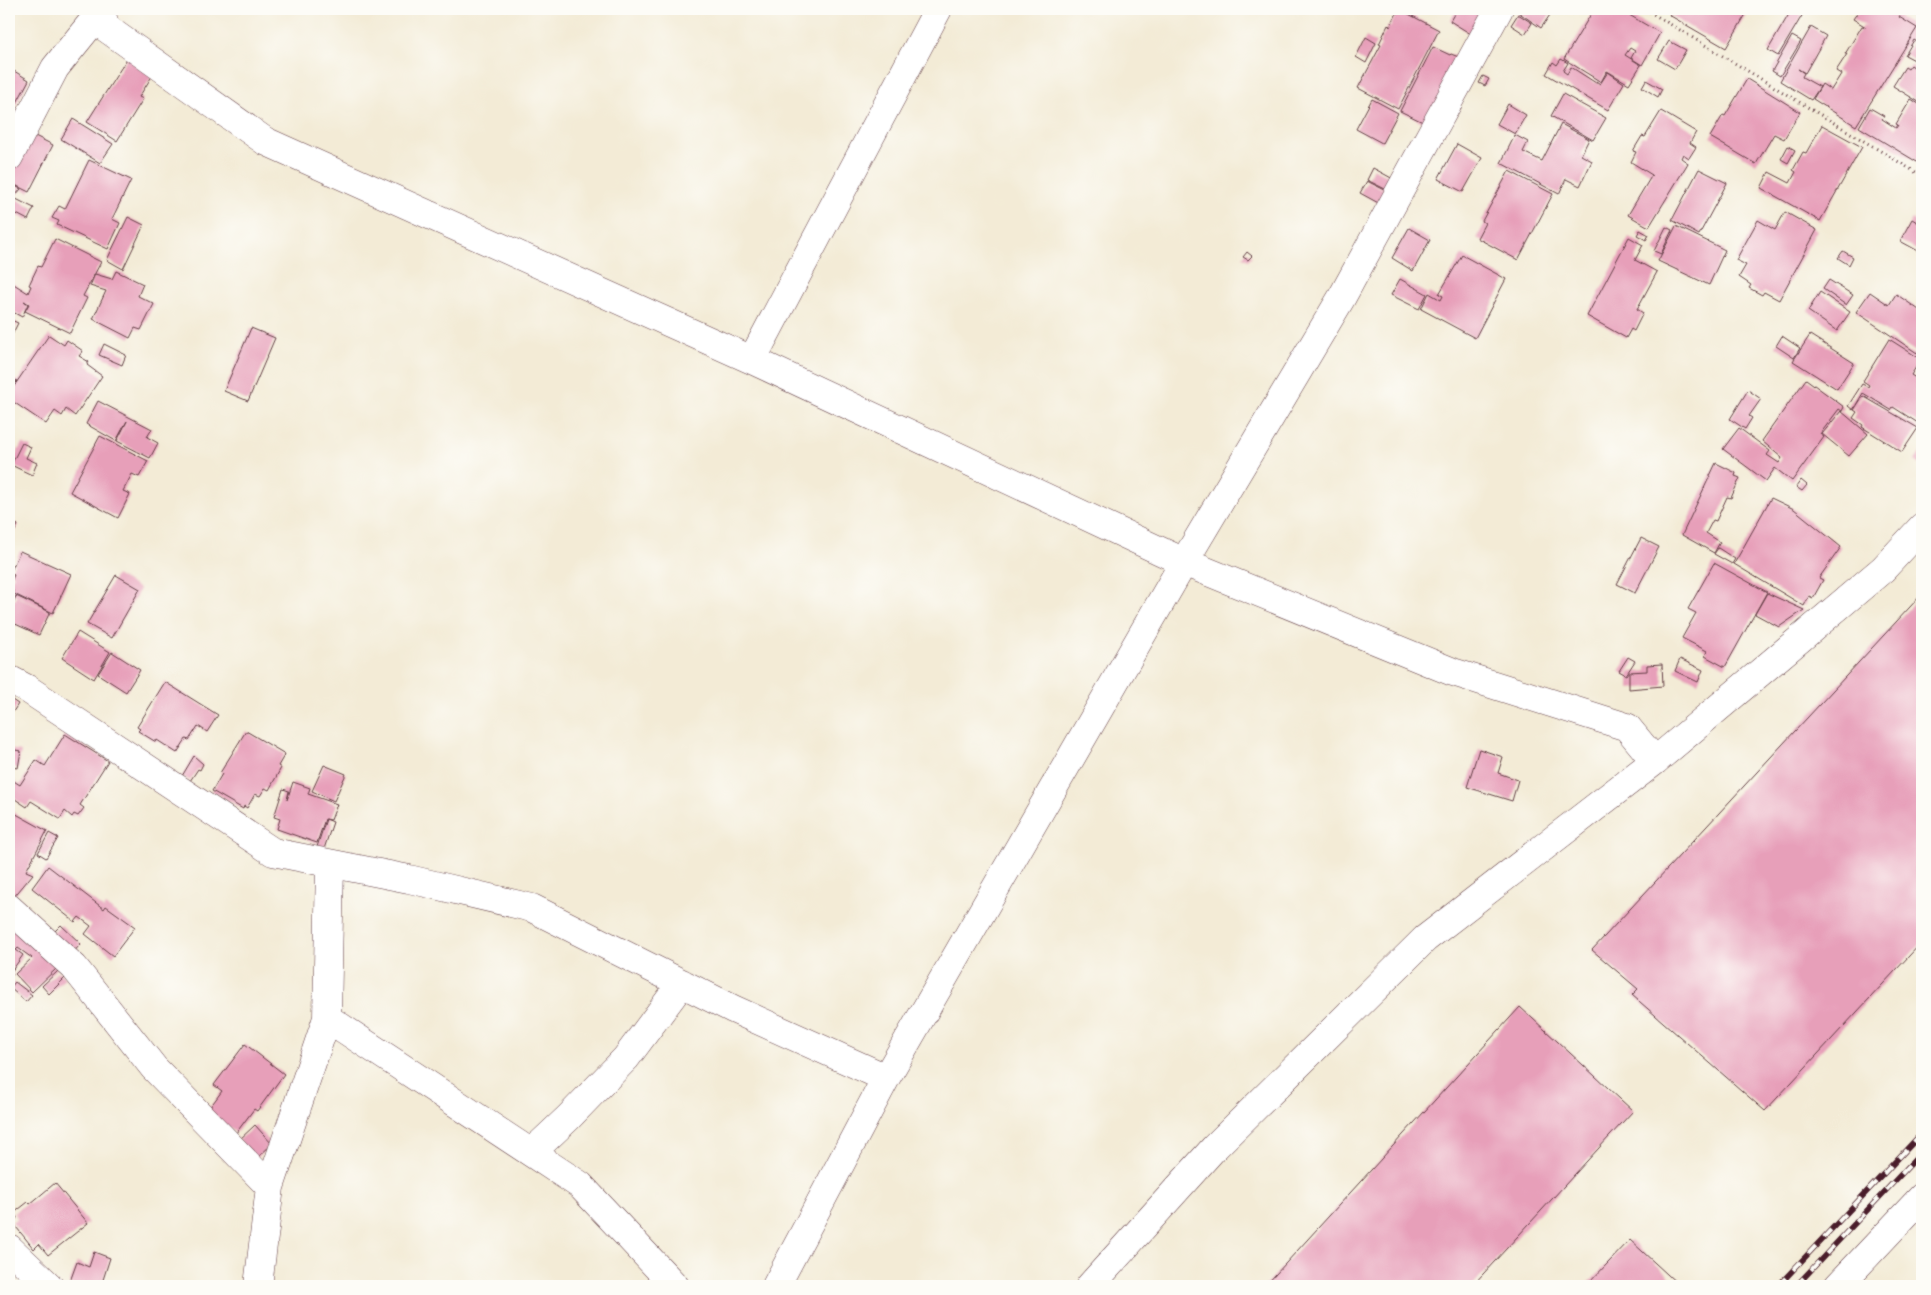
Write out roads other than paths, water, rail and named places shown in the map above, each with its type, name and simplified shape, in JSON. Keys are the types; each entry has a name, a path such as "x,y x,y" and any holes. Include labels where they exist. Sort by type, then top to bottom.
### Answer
{"street":[{"path":"101,9 106,28 265,141 752,360 1184,562 1452,672 1627,727 1655,761"},
{"path":"9,157 55,68 101,9"},
{"path":"752,360 938,9"},
{"path":"776,1286 886,1078 1184,562 1342,297 1499,9"},
{"path":"1090,1286 1215,1148 1425,939 1655,761 1883,569 1922,526"},
{"path":"9,679 26,688 273,852 532,908 733,1009 886,1078"},
{"path":"258,1286 270,1187 326,1018 330,864"},
{"path":"9,908 74,967 154,1068 270,1187"},
{"path":"532,1152 626,1058 682,983"},
{"path":"326,1018 580,1185 675,1286"},
{"path":"1838,1286 1922,1197"},
{"path":"9,1248 49,1286"}],"railway":[{"path":"1778,1286 1922,1133"},
{"path":"1796,1286 1922,1152"}]}
